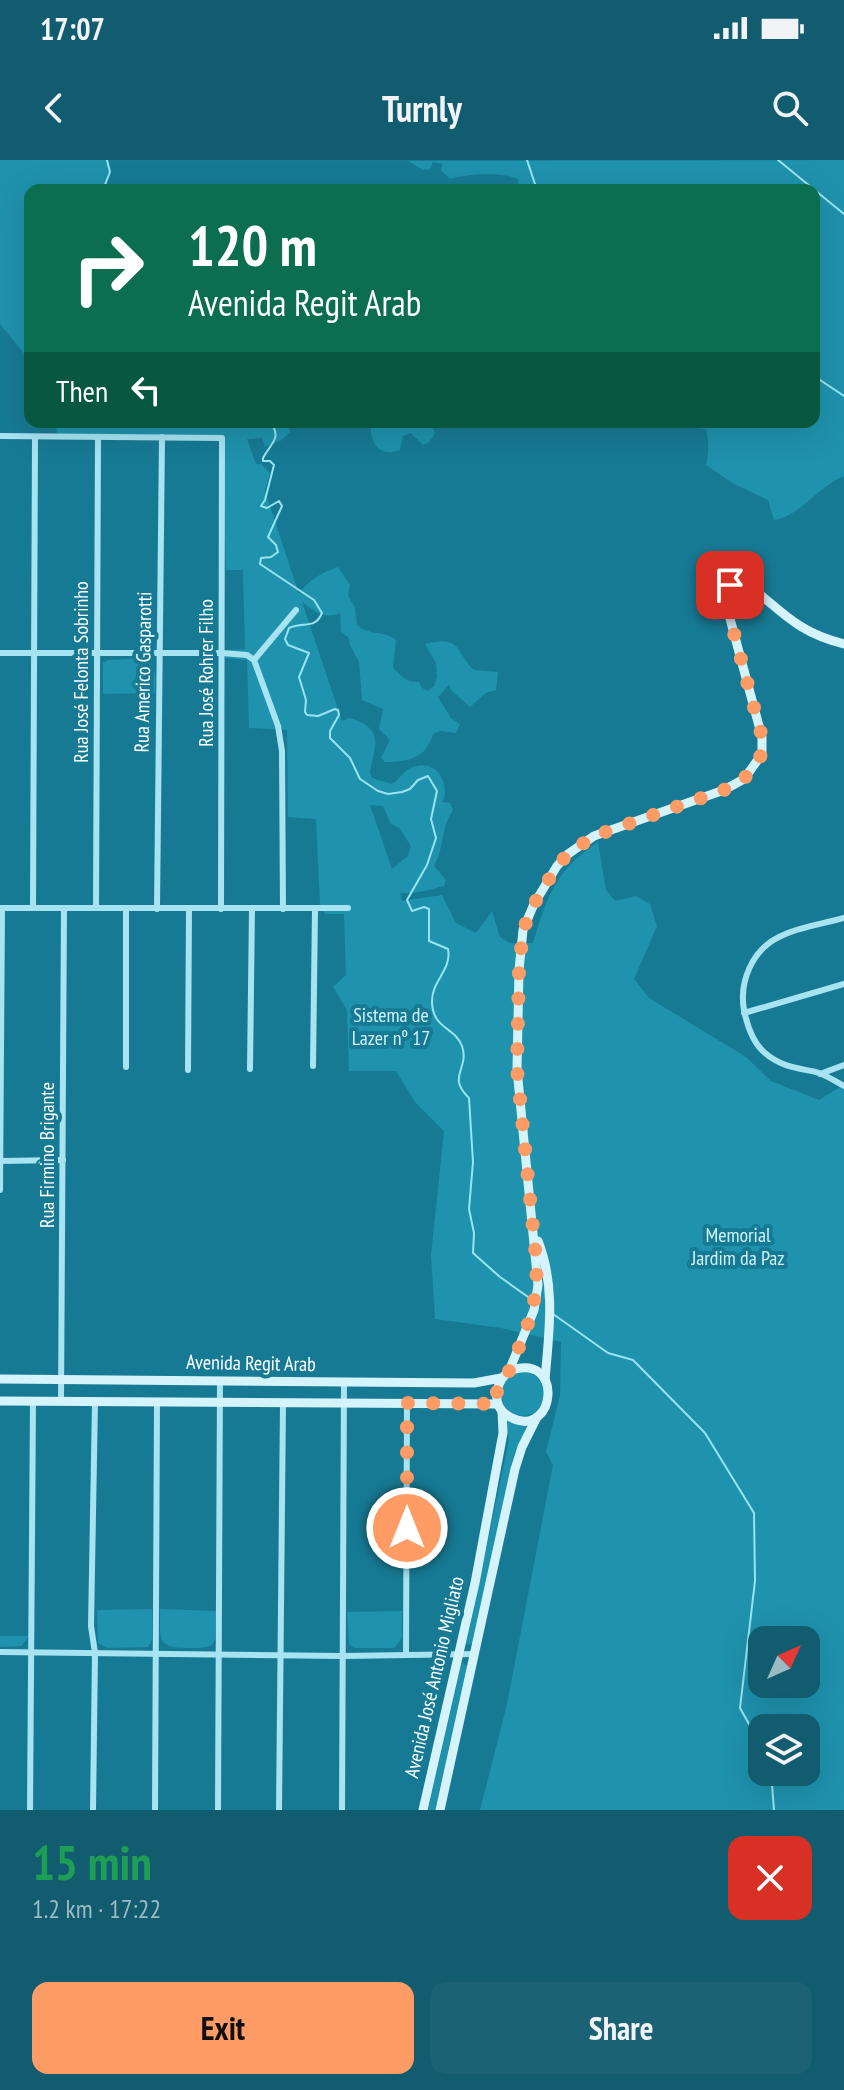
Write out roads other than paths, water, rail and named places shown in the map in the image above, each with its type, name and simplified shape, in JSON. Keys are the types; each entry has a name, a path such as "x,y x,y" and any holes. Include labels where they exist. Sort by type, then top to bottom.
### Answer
{"main road":[{"path":"534,1230 550,1283 551,1312 545,1380 549,1398 537,1417 525,1421 516,1420 500,1408 496,1389 536,1302 538,1285 517,1069 523,930 534,904 568,854 594,836 724,790 744,779 754,768 762,754 762,737 725,600 730,585 738,581 746,583 797,626 844,644"},
{"path":"505,1375 518,1367 529,1368 545,1380"},
{"name":"Avenida Regit Arab","path":"0,1379 474,1383 505,1375"},
{"name":"Avenida Regit Arab","path":"0,1401 407,1403 500,1408"},
{"name":"Avenida José Antonio Migliato","path":"423,1810 475,1583 503,1433 500,1408"},
{"name":"Avenida José Antonio Migliato","path":"440,1810 515,1469 537,1417"}],"street":[{"path":"0,436 162,437"},
{"path":"33,907 35,437"},
{"name":"Rua José Felonta Sobrinho","path":"96,908 98,437"},
{"name":"Rua José Rohrer Filho","path":"162,437 222,438 221,909"},
{"name":"Rua Americo Gasparotti","path":"157,909 162,437"},
{"path":"254,660 296,610"},
{"path":"0,653 222,653 247,655 254,660 278,726 282,751 283,909"},
{"path":"0,1190 1,908 348,908"},
{"path":"250,1069 252,908"},
{"name":"Rua Firmino Brigante","path":"61,1401 64,909"},
{"path":"126,909 126,1067"},
{"path":"188,1070 189,909"},
{"path":"313,1066 315,909"},
{"path":"844,918 779,936 757,956 746,973 743,990 744,1013 758,1046 765,1053 792,1068 820,1074 844,1086"},
{"path":"744,1013 844,984"},
{"path":"820,1074 844,1065"},
{"path":"0,1161 63,1160"},
{"path":"218,1810 220,1380"},
{"path":"342,1810 344,1382"},
{"path":"30,1810 33,1401"},
{"path":"93,1810 95,1653 91,1626 95,1402"},
{"path":"155,1810 157,1402"},
{"path":"279,1810 283,1403"},
{"path":"406,1653 407,1403"},
{"path":"0,1652 343,1656 475,1654"}],"waterway":[{"path":"105,184 110,172 107,160"},
{"path":"527,160 535,184"},
{"path":"778,160 807,184"},
{"path":"820,194 844,214"},
{"path":"820,380 844,396"},
{"path":"274,428 274,441 263,458 263,461 274,465 261,506 267,508 279,501 282,506 268,537 278,552 261,558 260,564 314,600 322,613 316,622 289,628 285,639 288,645 309,653 299,677 306,700 305,712 318,716 338,710 330,738 350,758 360,779 378,791 388,794 402,792 428,776 437,791 431,819 436,838 427,865 407,900 412,911 424,907 429,909 429,941 448,949 447,963 432,1001 436,1017 459,1040 464,1054 459,1084 469,1098 473,1162 469,1209 474,1233 473,1253 531,1299"},
{"path":"553,1314 608,1353 633,1360 705,1433 754,1513 755,1581 740,1708 748,1722"},
{"path":"772,1786 774,1810"}],"park label":[{"name":"Sistema de Lazer nº 17","path":"391,1026"},
{"name":"Memorial Jardim da Paz","path":"738,1246"}]}
